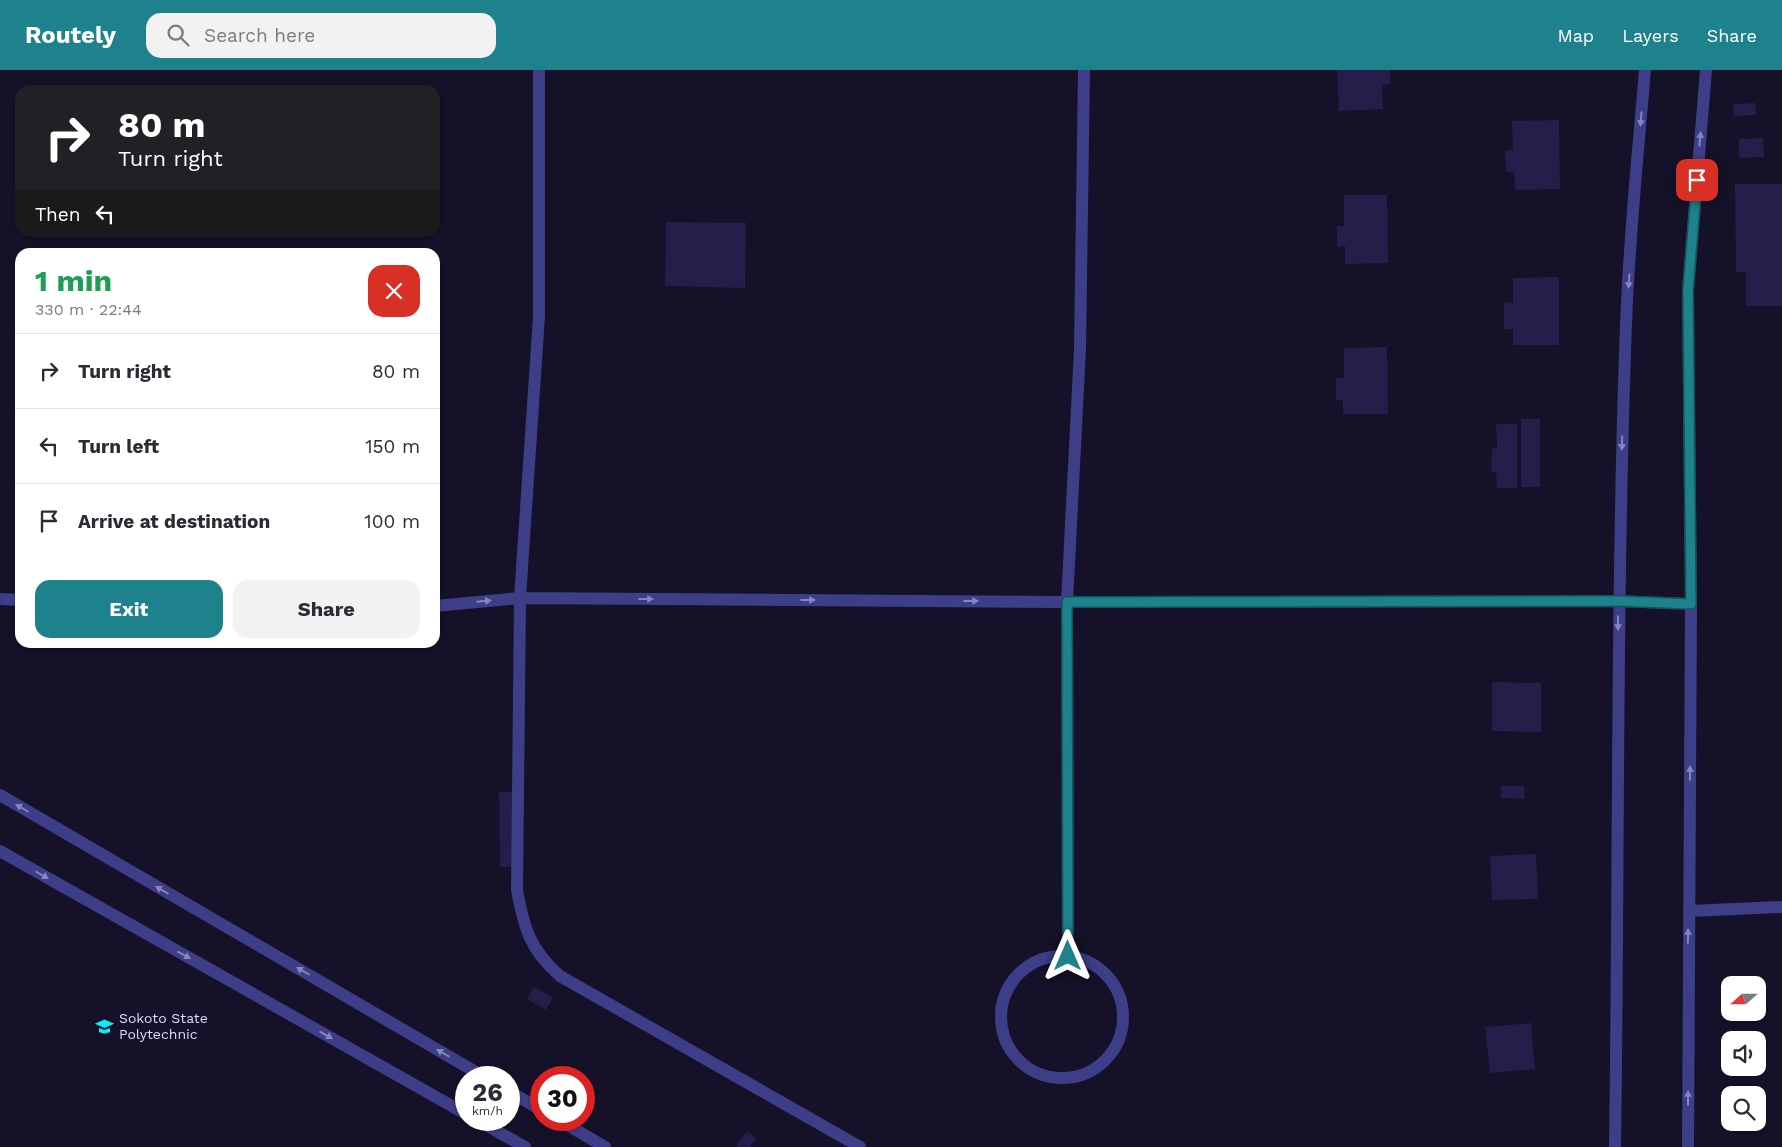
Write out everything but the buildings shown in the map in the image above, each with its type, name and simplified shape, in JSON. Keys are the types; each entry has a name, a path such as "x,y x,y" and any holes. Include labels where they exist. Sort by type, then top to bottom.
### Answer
{"street":[{"path":"539,70 539,316 520,598 517,890 526,931 533,947 544,962 560,976 860,1147"},
{"path":"1068,956 1067,602 1080,349 1084,70"},
{"path":"1615,1147 1618,926 1618,601 1626,320 1645,70"},
{"path":"1688,1147 1691,604 1688,290 1706,70"},
{"path":"440,606 520,598 1067,602 1618,601 1691,604"},
{"path":"0,599 15,600"},
{"path":"0,795 465,1066"},
{"path":"0,851 455,1108"},
{"path":"1689,911 1782,907"},
{"path":"1052,956 1068,956 1076,957 1098,967 1114,984 1122,1007 1121,1031 1112,1053 1094,1070 1071,1078 1047,1077 1026,1067 1009,1049 1001,1026 1002,1002 1012,980 1030,964 1052,956"},
{"path":"496,1131 524,1147"},
{"path":"578,1131 605,1147"}],"place":[{"name":"Sokoto State Polytechnic","path":"105,1026"}],"route":[{"path":"1068,956 1067,602 1618,601 1691,604 1688,290 1697,180"}]}
